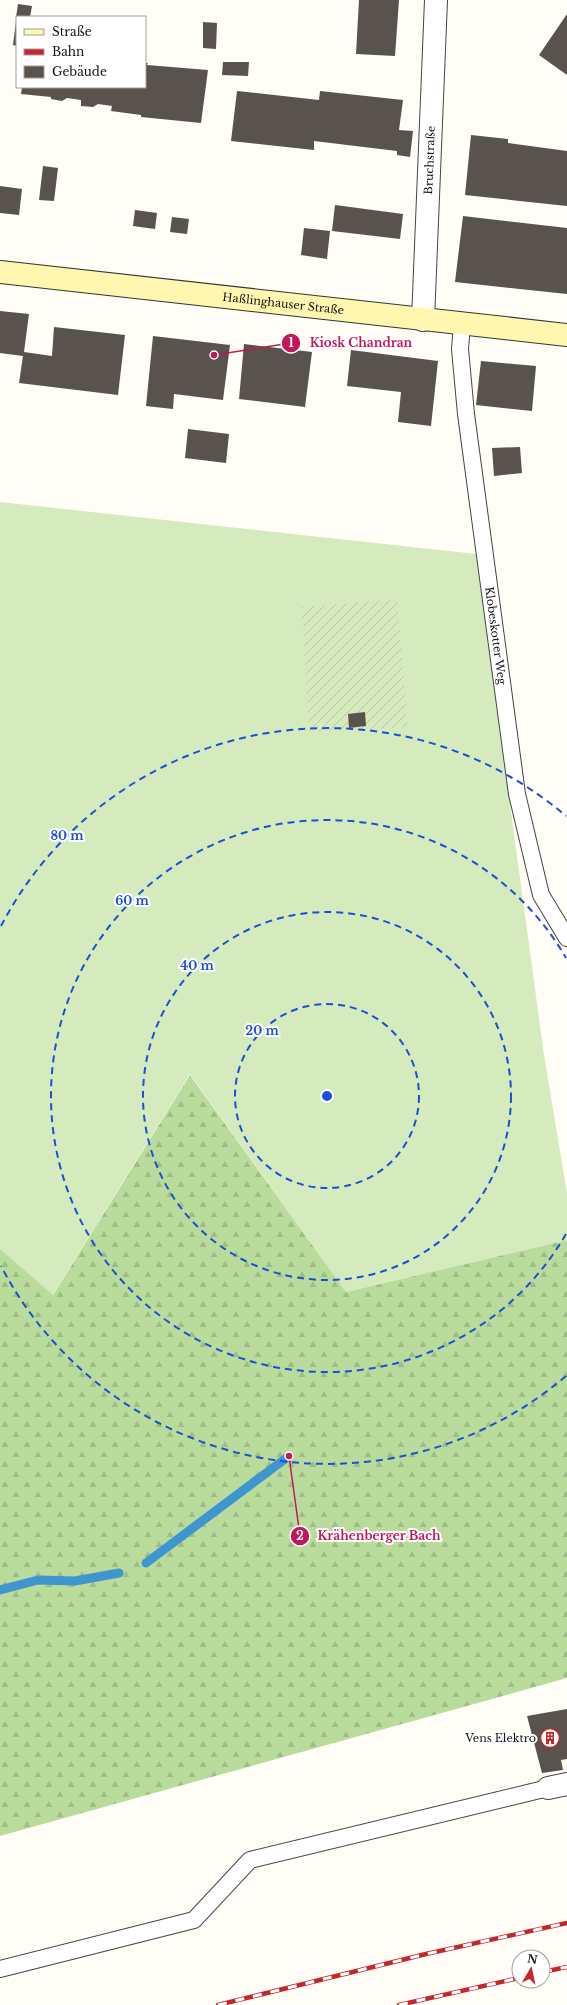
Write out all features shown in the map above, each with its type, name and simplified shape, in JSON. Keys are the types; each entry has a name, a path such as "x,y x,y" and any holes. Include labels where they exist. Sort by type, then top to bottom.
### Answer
{"main road":[{"name":"Haßlinghauser Straße","path":"0,272 567,335"}],"street":[{"name":"Bruchstraße","path":"423,320 436,0"}],"lane":[{"name":"Klobeskotter Weg","path":"462,324 460,349 466,414 517,794 541,895 567,938"},
{"path":"0,1969 194,1920 250,1860 558,1786"}],"green space":[{"path":"0,502 476,554 544,1055 567,1194 567,1240 346,1292 190,1074 52,1296 0,1249"},
{"path":"397,599 408,727 309,732 302,607"},
{"path":"190,1075 346,1292 567,1240 567,1678 0,1836 0,1249 53,1295"}],"building":[{"path":"359,0 399,0 395,56 356,54"},
{"path":"18,4 32,6 30,16 16,16"},
{"path":"567,14 567,75 539,55"},
{"path":"16,21 16,46 13,45"},
{"path":"203,22 217,23 216,49 203,48"},
{"path":"223,62 249,62 248,76 222,75"},
{"path":"146,63 148,63 147,65 208,70 201,123 141,117 141,115 111,111 112,106 98,104 93,107 81,106 81,100 67,98 62,101 51,99 51,97 21,94 22,88 146,88"},
{"path":"237,91 319,100 320,91 403,100 399,130 413,131 410,157 397,155 397,151 314,141 314,150 231,141"},
{"path":"471,135 508,139 508,143 567,151 567,206 465,195"},
{"path":"43,166 58,168 54,201 39,200"},
{"path":"0,186 22,189 19,215 0,213"},
{"path":"335,205 403,214 400,239 332,231"},
{"path":"135,210 157,213 155,229 133,226"},
{"path":"463,216 567,228 567,294 455,282"},
{"path":"172,217 189,219 187,234 170,232"},
{"path":"304,228 330,231 327,259 301,255"},
{"path":"0,311 29,314 24,352 52,356 54,327 125,335 118,395 19,383 23,356 0,353"},
{"path":"153,336 230,345 223,400 174,394 173,409 146,406"},
{"path":"244,344 312,352 305,407 239,399"},
{"path":"351,350 438,361 431,426 398,422 401,392 347,386"},
{"path":"481,361 536,366 532,411 476,405"},
{"path":"188,429 229,434 226,463 185,458"},
{"path":"520,447 522,473 494,476 492,448"},
{"path":"365,712 366,726 349,728 348,714"},
{"name":"Vens Elektro","path":"567,1709 567,1759 561,1760 563,1770 542,1773 527,1716"}],"waterway":[{"path":"146,1563 289,1456"},
{"path":"0,1590 38,1580 75,1581 119,1573"}],"railway":[{"path":"218,2005 426,1954 567,1923"},
{"path":"551,1970 567,1967"},
{"path":"399,2005 511,1980"}],"place":[{"name":"Kiosk Chandran","path":"214,355"},
{"name":"Krähenberger Bach","path":"289,1456"},
{"name":"Vens Elektro","path":"550,1738"}]}
